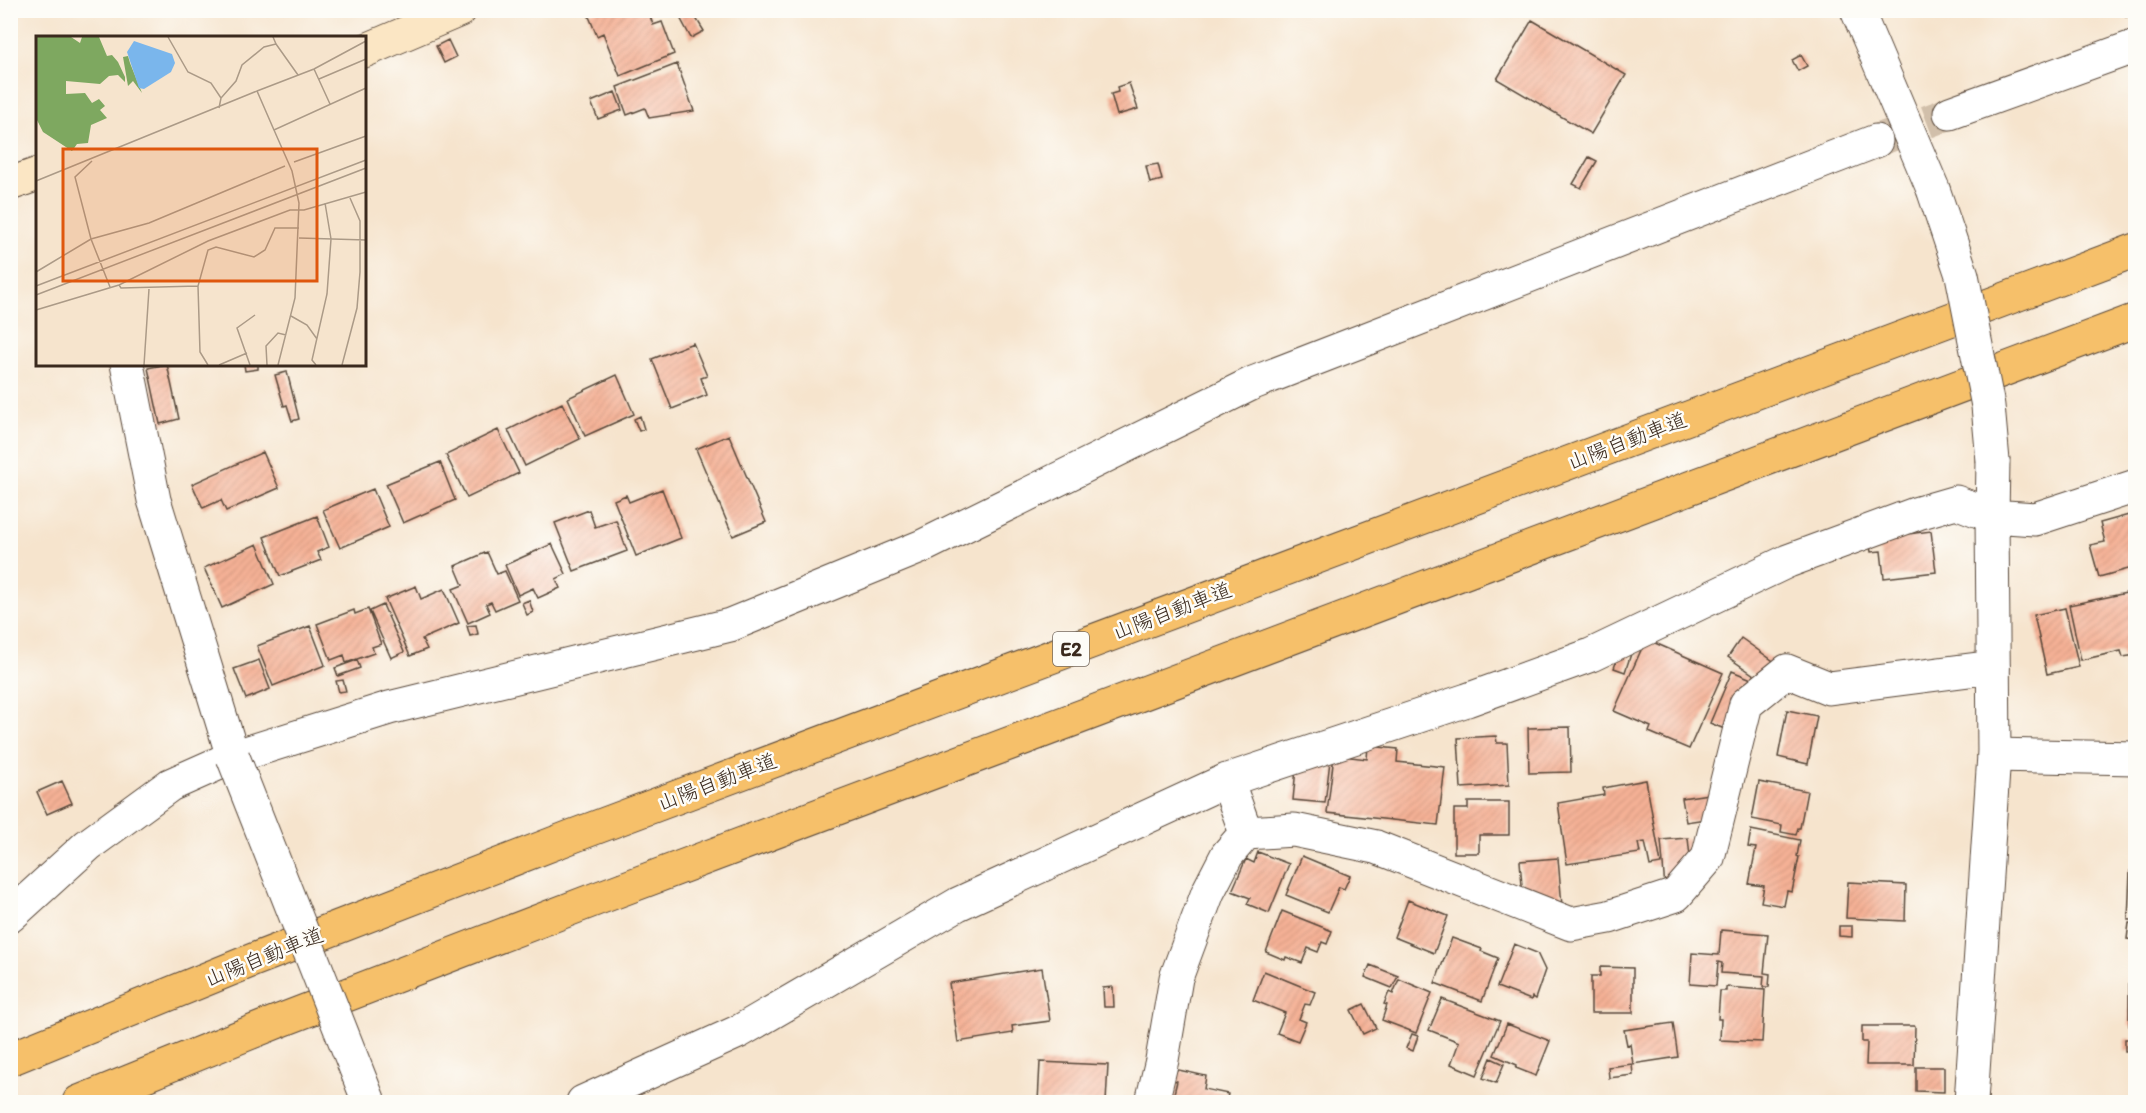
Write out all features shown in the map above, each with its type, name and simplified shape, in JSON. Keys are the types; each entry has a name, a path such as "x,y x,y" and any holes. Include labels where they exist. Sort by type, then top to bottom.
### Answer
{"highway":[{"name":"山陽自動車道","path":"10,1059 264,956 573,836 2136,250"},
{"path":"79,1102 274,1023 585,903 2136,320"}],"main road":[{"path":"366,50 460,10"},
{"path":"10,184 36,175"}],"street":[{"path":"1857,10 1933,189 1962,275 1988,406 1993,461 1994,755 1971,1102"},
{"path":"1950,113 2136,46"},
{"path":"10,916 88,845 170,785 233,758 389,708 730,625 923,546 1253,383 1876,141"},
{"path":"127,366 154,500 233,758 369,1102"},
{"path":"583,1102 740,1031 958,904 1227,780 1467,700 1591,655 1788,561 1918,513 1956,501 1992,516 2035,519 2136,486"},
{"path":"1152,1102 1162,1060 1176,978 1208,892 1227,855 1246,833 1294,830 1376,846 1572,924 1609,917 1676,895 1708,858 1746,704 1787,671 1829,688 1993,667"},
{"path":"1994,755 2136,758"},
{"path":"1227,780 1246,833"}],"building":[{"path":"598,10 648,10 653,25 662,22 674,54 620,76 603,33 597,36 588,14"},
{"path":"691,10 704,31 691,38 677,12"},
{"path":"2124,10 2136,10 2136,13 2126,17"},
{"path":"1532,20 1626,75 1591,134 1497,79"},
{"path":"448,40 456,57 444,63 436,46"},
{"path":"1801,55 1807,66 1798,71 1792,60"},
{"path":"677,64 694,111 649,118 645,108 627,115 617,87"},
{"path":"1129,83 1138,109 1117,115 1111,94 1118,92 1117,87"},
{"path":"615,92 622,110 598,119 591,102"},
{"path":"1589,157 1597,161 1581,188 1573,184"},
{"path":"1158,164 1162,180 1150,183 1146,166"},
{"path":"693,343 707,376 701,378 707,395 672,409 652,359"},
{"path":"167,366 179,419 160,424 148,368"},
{"path":"244,366 258,366 258,369 245,371"},
{"path":"287,372 299,419 292,421 287,405 284,406 275,375"},
{"path":"617,375 634,414 585,436 568,398"},
{"path":"562,403 580,439 525,466 508,430"},
{"path":"640,416 644,429 639,431 634,419"},
{"path":"498,430 519,473 467,498 446,455"},
{"path":"729,435 766,522 733,536 696,449"},
{"path":"263,452 279,488 226,511 221,500 203,508 192,484"},
{"path":"440,462 455,500 403,523 386,484"},
{"path":"373,489 389,527 340,548 323,510"},
{"path":"662,489 681,538 636,556 614,500 626,495 629,502"},
{"path":"589,510 595,527 616,520 627,551 574,571 555,523"},
{"path":"2136,513 2136,567 2099,577 2090,545 2105,542 2100,523"},
{"path":"317,516 329,547 317,552 321,560 280,576 264,537"},
{"path":"1931,531 1936,572 1884,578 1881,551 1871,552 1869,539"},
{"path":"257,544 274,584 222,608 204,568"},
{"path":"552,544 566,574 556,579 560,588 538,598 533,588 518,595 505,565"},
{"path":"487,552 497,574 505,571 518,600 495,610 491,602 486,604 490,613 468,623 453,589 463,585 455,566"},
{"path":"416,586 421,599 444,589 459,623 422,639 427,649 410,656 385,599"},
{"path":"2136,591 2136,655 2123,657 2121,651 2081,660 2069,605"},
{"path":"529,600 533,612 527,615 522,603"},
{"path":"383,605 404,652 391,658 370,611"},
{"path":"2065,608 2079,667 2047,674 2034,615"},
{"path":"368,609 381,644 372,647 374,653 346,663 344,655 331,660 317,624 354,610 355,614"},
{"path":"476,625 478,634 470,636 467,626"},
{"path":"310,626 325,665 273,686 257,646"},
{"path":"1741,638 1783,668 1770,686 1728,657"},
{"path":"1646,639 1723,673 1689,749 1649,732 1651,727 1614,711"},
{"path":"1623,644 1633,648 1625,672 1614,668"},
{"path":"259,660 270,689 246,699 234,669"},
{"path":"357,660 360,668 338,676 335,668"},
{"path":"1732,671 1761,683 1739,735 1710,723"},
{"path":"343,680 346,691 339,692 336,681"},
{"path":"1787,710 1817,716 1808,764 1778,757"},
{"path":"1570,727 1571,772 1529,773 1528,728"},
{"path":"1496,736 1497,743 1507,743 1509,785 1461,788 1458,738"},
{"path":"1368,746 1398,749 1397,762 1445,767 1438,825 1327,813 1334,755 1367,759"},
{"path":"1297,758 1330,761 1325,803 1293,800"},
{"path":"1646,780 1661,864 1650,866 1645,842 1638,843 1640,853 1567,864 1558,803 1604,795 1603,788"},
{"path":"62,781 72,803 47,814 37,792"},
{"path":"1759,782 1807,791 1800,828 1796,835 1781,832 1782,825 1752,819"},
{"path":"1715,793 1719,817 1686,822 1682,798"},
{"path":"1468,802 1509,802 1509,835 1479,835 1479,853 1454,853 1454,809 1468,809"},
{"path":"1751,830 1800,840 1792,892 1787,891 1784,906 1761,902 1764,886 1749,884 1756,848 1748,847"},
{"path":"1688,838 1693,885 1665,888 1661,840"},
{"path":"1258,852 1289,864 1269,913 1247,904 1250,898 1232,891 1246,859 1254,863"},
{"path":"1302,856 1350,876 1344,889 1339,887 1328,912 1286,895"},
{"path":"1558,858 1562,906 1524,910 1520,861"},
{"path":"2130,871 2136,871 2136,920 2128,920"},
{"path":"1848,882 1906,885 1905,921 1846,918"},
{"path":"1408,900 1448,916 1434,953 1394,937"},
{"path":"1282,911 1332,931 1327,944 1322,942 1318,952 1308,948 1302,963 1286,957 1285,960 1266,952"},
{"path":"2129,923 2136,923 2136,940 2127,939"},
{"path":"1839,926 1852,926 1852,937 1839,936"},
{"path":"1721,930 1768,934 1764,973 1770,974 1769,987 1763,987 1764,976 1721,973 1722,963 1718,962 1716,986 1690,984 1692,953 1719,955"},
{"path":"1452,938 1482,949 1481,951 1498,958 1482,1001 1435,983"},
{"path":"1514,944 1537,953 1545,970 1535,999 1532,997 1531,1000 1497,987"},
{"path":"1370,965 1398,976 1392,988 1365,977"},
{"path":"1600,967 1633,968 1633,1013 1591,1013 1591,976 1600,976"},
{"path":"1042,968 1050,1021 1012,1026 1013,1033 958,1042 949,983"},
{"path":"2129,969 2136,969 2136,1026 2129,1026"},
{"path":"1264,971 1315,992 1310,1005 1305,1004 1299,1019 1306,1022 1298,1041 1277,1033 1285,1013 1253,1000"},
{"path":"1399,979 1432,993 1416,1033 1382,1020 1387,1005 1384,1004 1389,992 1393,994"},
{"path":"1113,987 1114,1007 1104,1007 1103,988"},
{"path":"1726,987 1765,990 1762,1042 1720,1040 1721,1019 1718,1019 1720,991 1726,991"},
{"path":"1442,999 1500,1021 1477,1075 1451,1064 1459,1042 1429,1030"},
{"path":"1364,1004 1376,1028 1363,1034 1351,1010"},
{"path":"1673,1023 1678,1057 1633,1064 1630,1044 1627,1045 1624,1030"},
{"path":"1507,1024 1550,1041 1536,1076 1494,1055"},
{"path":"1862,1026 1915,1026 1914,1065 1866,1065 1867,1042 1862,1042"},
{"path":"1412,1034 1418,1036 1413,1051 1406,1048"},
{"path":"2125,1039 2133,1039 2133,1051 2125,1051"},
{"path":"1491,1058 1504,1064 1496,1083 1483,1078"},
{"path":"1040,1062 1108,1065 1106,1102 1038,1102"},
{"path":"1632,1064 1633,1075 1609,1078 1608,1067"},
{"path":"1916,1067 1944,1067 1944,1092 1916,1091"},
{"path":"1174,1069 1206,1076 1204,1089 1228,1094 1226,1102 1172,1102 1177,1081 1172,1080"}],"tunnel":[{"path":"1881,139 1950,113"}]}
